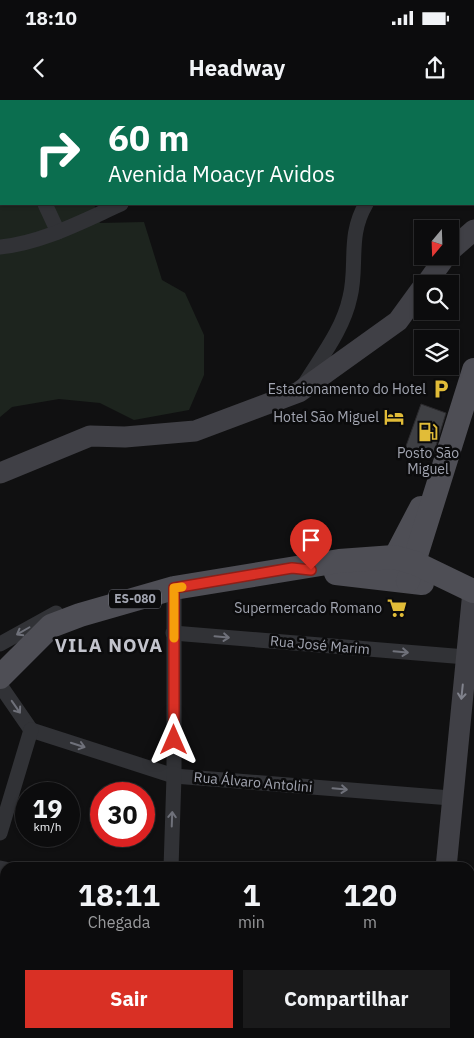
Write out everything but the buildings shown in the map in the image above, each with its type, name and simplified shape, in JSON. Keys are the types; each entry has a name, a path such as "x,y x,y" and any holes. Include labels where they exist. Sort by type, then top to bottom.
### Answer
{"main road":[{"path":"473,591 401,570 449,453 474,370"},
{"name":"ES-080","path":"0,677 51,626 80,615 174,588 292,568 401,570"},
{"path":"0,664 30,646"}],"street":[{"path":"45,205 58,232"},
{"path":"0,247 10,246 58,232 119,205"},
{"path":"299,392 343,321 351,296 355,229 365,205"},
{"path":"459,243 474,230"},
{"path":"0,473 90,436 125,437 194,431 299,392 398,322 414,299"},
{"path":"170,862 174,776 174,588"},
{"path":"446,862 451,798 473,591"},
{"path":"0,644 58,612 80,615"},
{"name":"Rua José Marim","path":"174,633 466,657"},
{"path":"0,685 31,730 0,833"},
{"name":"Rua Álvaro Antolini","path":"31,730 174,776 451,798"}],"shaded area":[{"path":"0,205 94,205 100,223 144,222 162,280 185,293 204,335 204,375 189,410 134,420 100,403 59,399 12,407 0,417"}],"slow traffic":[{"path":"174,638 174,588 182,587"}],"place":[{"name":"Estacionamento do Hotel","path":"441,389"},
{"name":"Hotel São Miguel","path":"394,417"},
{"name":"Posto São Miguel","path":"428,432"},
{"name":"Supermercado Romano","path":"397,608"}],"district":[{"name":"VILA NOVA","path":"109,645"}],"route":[{"path":"174,740 174,588 292,568 311,570"}]}
